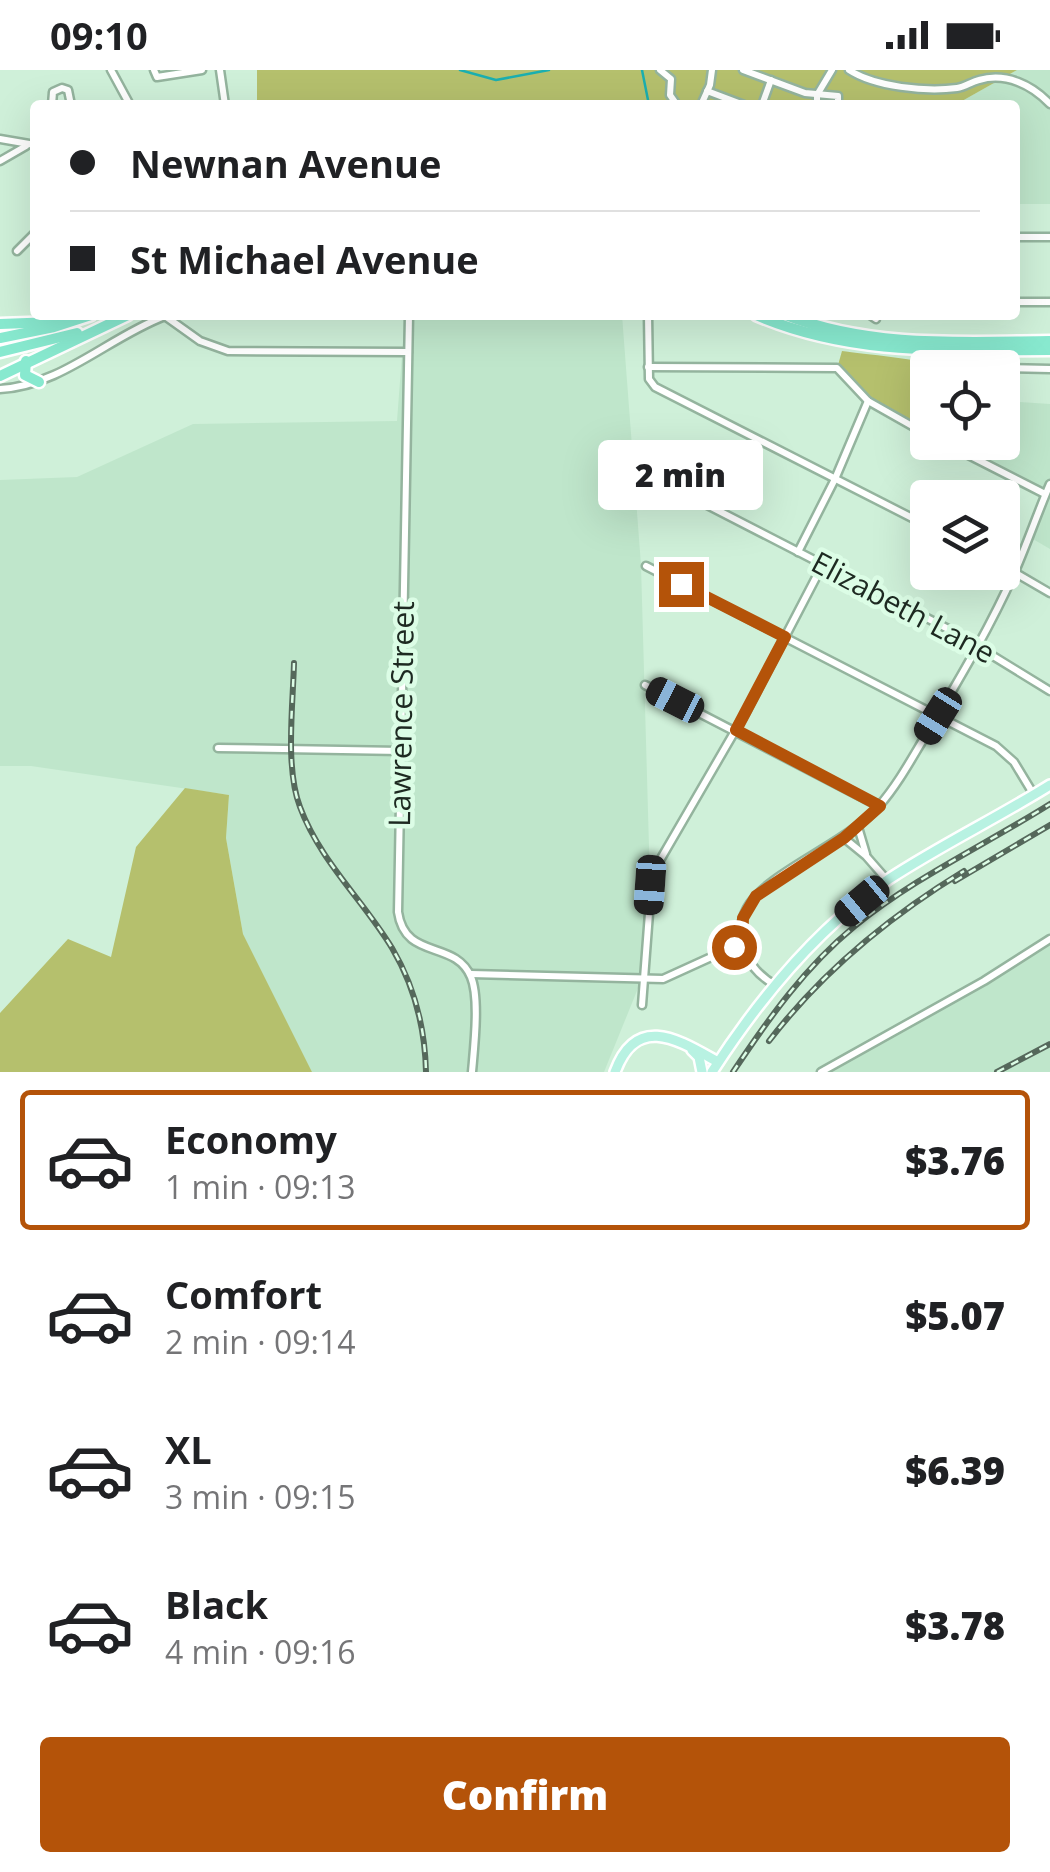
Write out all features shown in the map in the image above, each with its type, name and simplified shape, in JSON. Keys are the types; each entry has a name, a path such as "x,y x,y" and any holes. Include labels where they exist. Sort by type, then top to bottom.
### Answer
{"highway":[{"path":"0,324 76,320"},
{"path":"0,338 76,320"},
{"path":"0,352 41,344 112,320"},
{"path":"0,376 118,320"},
{"path":"769,320 812,336 870,347 1050,350"},
{"path":"801,320 827,329 882,338 1050,341"},
{"path":"26,361 25,375 39,382"}],"main road":[{"path":"712,1072 775,984 827,930 888,880 1050,785"},
{"path":"614,1072 632,1046 658,1035 675,1037 718,1062"},
{"path":"687,1044 698,1057 702,1072"},
{"path":"626,1072 624,1064 632,1046"}],"street":[{"path":"110,70 127,100"},
{"path":"154,70 157,77 202,70"},
{"path":"220,70 224,100"},
{"path":"660,70 670,78"},
{"path":"674,100 670,78 676,70"},
{"path":"703,100 712,70"},
{"path":"743,70 817,95 838,96 838,100"},
{"path":"817,100 832,70"},
{"path":"849,70 863,79 902,86 955,88 988,77 1021,82 1050,104"},
{"path":"1021,82 1024,73"},
{"path":"764,100 771,80"},
{"path":"52,100 53,92 62,88 68,90 71,100"},
{"path":"707,91 731,100"},
{"path":"0,140 30,145"},
{"path":"0,161 30,146"},
{"path":"1020,236 1050,237"},
{"path":"17,251 30,238"},
{"path":"1020,302 1050,302"},
{"path":"0,389 39,382 157,320"},
{"path":"171,320 200,341 228,350 408,352"},
{"name":"Lawrence Street","path":"409,320 400,922 413,941 454,957 470,974"},
{"path":"648,320 648,379 655,387 910,517"},
{"path":"648,368 838,368 868,401 910,424"},
{"path":"1020,368 1050,369"},
{"path":"798,552 868,401"},
{"path":"979,460 1046,494"},
{"name":"Elizabeth Lane","path":"647,474 978,645 1050,692"},
{"path":"1020,559 1050,484"},
{"path":"642,1005 652,874 736,730 823,564"},
{"path":"646,566 1004,752 1034,795"},
{"path":"1020,575 1050,593"},
{"path":"775,984 750,964 742,944 743,918 756,896 844,838 880,806 938,716 1006,590"},
{"path":"645,684 880,806"},
{"path":"218,748 401,751"},
{"path":"858,827 866,856"},
{"path":"844,838 888,880"},
{"path":"821,1072 984,981 1050,939"},
{"path":"472,1072 474,989 470,974 663,979 742,944"}],"shaded area":[{"path":"1017,70 1050,70 1050,204 1020,204 1020,100 964,100"},
{"path":"405,320 622,320 641,565 650,882 643,976 604,1072 312,1072 243,934 226,838 229,795 31,766 0,766 0,480 77,477 193,424 397,421"},
{"path":"1020,402 1050,404 1050,549 1026,535 1049,494 980,460 1020,460"},
{"path":"1050,937 1050,1072 827,1072 900,1027"}],"green space":[{"path":"257,70 1017,70 964,100 257,100"},
{"path":"842,351 910,360 910,421 871,400 838,365"},
{"path":"185,788 229,795 226,838 243,934 312,1072 0,1072 0,1013 68,939 111,957 136,847"}],"waterway":[{"path":"460,70 496,80 549,70"},
{"path":"642,70 648,100"}],"railway":[{"path":"294,663 291,755 300,807 330,863 381,930 400,963 417,1008 426,1072"},
{"path":"733,1072 789,994 855,926 926,877 1050,804"},
{"path":"955,881 1050,825"},
{"path":"769,1041 811,992 859,947 964,871"},
{"path":"997,1072 1050,1044"}],"route":[{"path":"681,584 785,637 736,730 880,806 844,838 756,896 743,918 742,944 734,947"}]}
